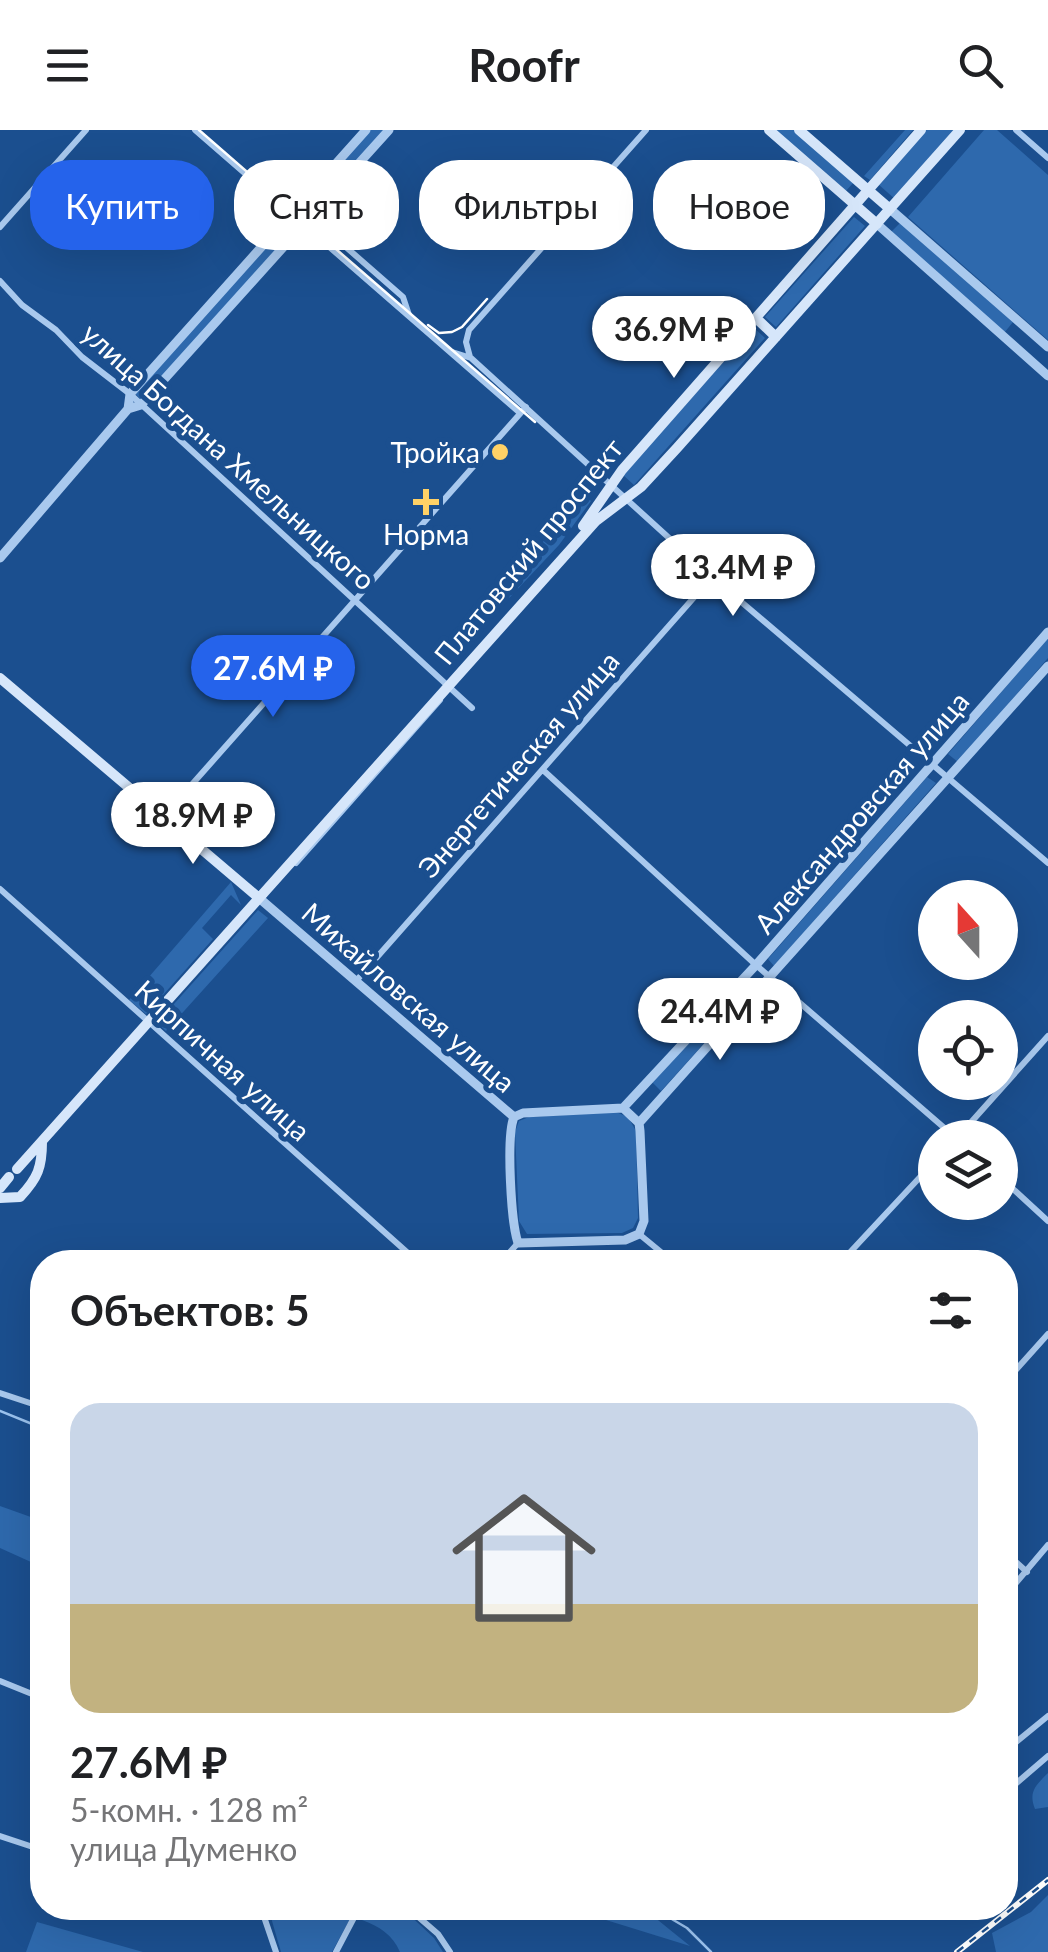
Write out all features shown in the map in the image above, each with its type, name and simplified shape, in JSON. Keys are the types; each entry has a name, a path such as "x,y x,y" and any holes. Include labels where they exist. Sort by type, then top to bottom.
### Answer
{"main road":[{"path":"769,130 877,224"},
{"path":"799,130 890,209"},
{"name":"Платовский проспект","path":"446,686 592,516 622,470 922,130"},
{"name":"Платовский проспект","path":"0,1188 446,686 596,521 640,486 960,130"},
{"path":"756,318 776,336"},
{"name":"Михайловская улица","path":"0,678 259,898"},
{"name":"Платовский проспект","path":"0,1198 20,1196 34,1183 43,1165 42,1142"}],"street":[{"path":"0,227 86,130"},
{"path":"196,130 234,161"},
{"path":"339,160 366,130"},
{"path":"363,160 389,130"},
{"path":"471,358 466,342 469,330 646,130"},
{"path":"1016,130 1048,158"},
{"path":"890,209 1048,347"},
{"path":"877,224 1048,376"},
{"path":"0,558 128,408 130,394 259,250"},
{"path":"128,408 142,405 283,250"},
{"path":"339,250 449,351 523,410 712,577 1048,862"},
{"name":"улица Богдана Хмельницкого","path":"0,281 82,357 130,394 472,708"},
{"path":"449,351 471,358 523,410"},
{"path":"164,816 523,410"},
{"name":"Энергетическая улица","path":"356,980 712,577"},
{"name":"Александровская улица","path":"623,1108 756,964 1048,632"},
{"name":"Александровская улица","path":"639,1122 950,780 1048,666"},
{"path":"542,770 935,1120"},
{"name":"Кирпичная улица","path":"0,889 404,1250"},
{"name":"Михайловская улица","path":"259,898 514,1117"},
{"path":"972,1120 1048,1036"},
{"path":"512,1250 518,1243 625,1240 639,1234 644,1221 639,1122 623,1108 514,1117 510,1150 518,1243"},
{"path":"852,1250 918,1179"},
{"path":"1018,1194 1048,1221"},
{"path":"639,1234 658,1250"},
{"path":"1018,1367 1048,1334"},
{"path":"0,1393 30,1402"},
{"path":"1018,1582 1048,1544"},
{"path":"1018,1564 1027,1572"},
{"path":"0,1681 30,1693"},
{"path":"1018,1740 1048,1716"},
{"path":"1018,1782 1048,1756"},
{"path":"0,1836 30,1846"},
{"path":"264,1920 276,1952"},
{"path":"336,1952 353,1920"},
{"path":"422,1920 450,1952"}],"shaded area":[{"path":"370,130 384,130 358,160 344,160"},
{"path":"776,130 796,130 854,182 845,192 825,174 825,160 809,160"},
{"path":"905,130 913,130 870,180 864,176"},
{"path":"925,130 957,130 896,200 878,184"},
{"path":"984,130 997,130 1048,175 1048,340 908,217"},
{"path":"854,217 865,226 776,327 765,317"},
{"path":"900,223 1013,322 1004,333 891,232"},
{"path":"264,250 277,250 141,399 134,393"},
{"path":"754,328 765,338 634,485 623,475"},
{"path":"585,495 591,501 559,545 449,662 441,655"},
{"path":"1048,638 1048,658 958,762 948,754"},
{"path":"927,777 936,783 774,966 768,959"},
{"path":"231,882 241,905 231,895 202,928 213,939 146,1014 129,1000"},
{"path":"258,910 268,918 166,1031 157,1023"},
{"path":"746,981 754,988 661,1091 652,1082"},
{"path":"616,1112 628,1117 636,1131 638,1218 633,1228 622,1233 527,1234 519,1221 515,1132 519,1121 529,1117"},
{"path":"0,1506 30,1517 30,1562 0,1548"},
{"path":"1048,1773 1048,1807 1035,1809 1034,1789"},
{"path":"1048,1895 1048,1952 996,1952 992,1933 1031,1912"},
{"path":"349,1920 332,1952 281,1952 272,1921"},
{"path":"362,1920 415,1920 443,1952 400,1952 385,1932"},
{"path":"606,1920 658,1920 690,1946"},
{"path":"37,1922 143,1952 26,1952"}],"waterway":[{"path":"0,1411 30,1423"},
{"path":"673,1920 711,1952"}],"tram line":[{"path":"199,130 535,422"},
{"path":"428,325 439,333 452,332 462,327 487,299"}],"railway":[{"path":"1018,1904 1048,1880"},
{"path":"957,1952 997,1920"}],"place":[{"name":"Тройка","path":"500,452"},
{"name":"Норма","path":"426,502"}]}
